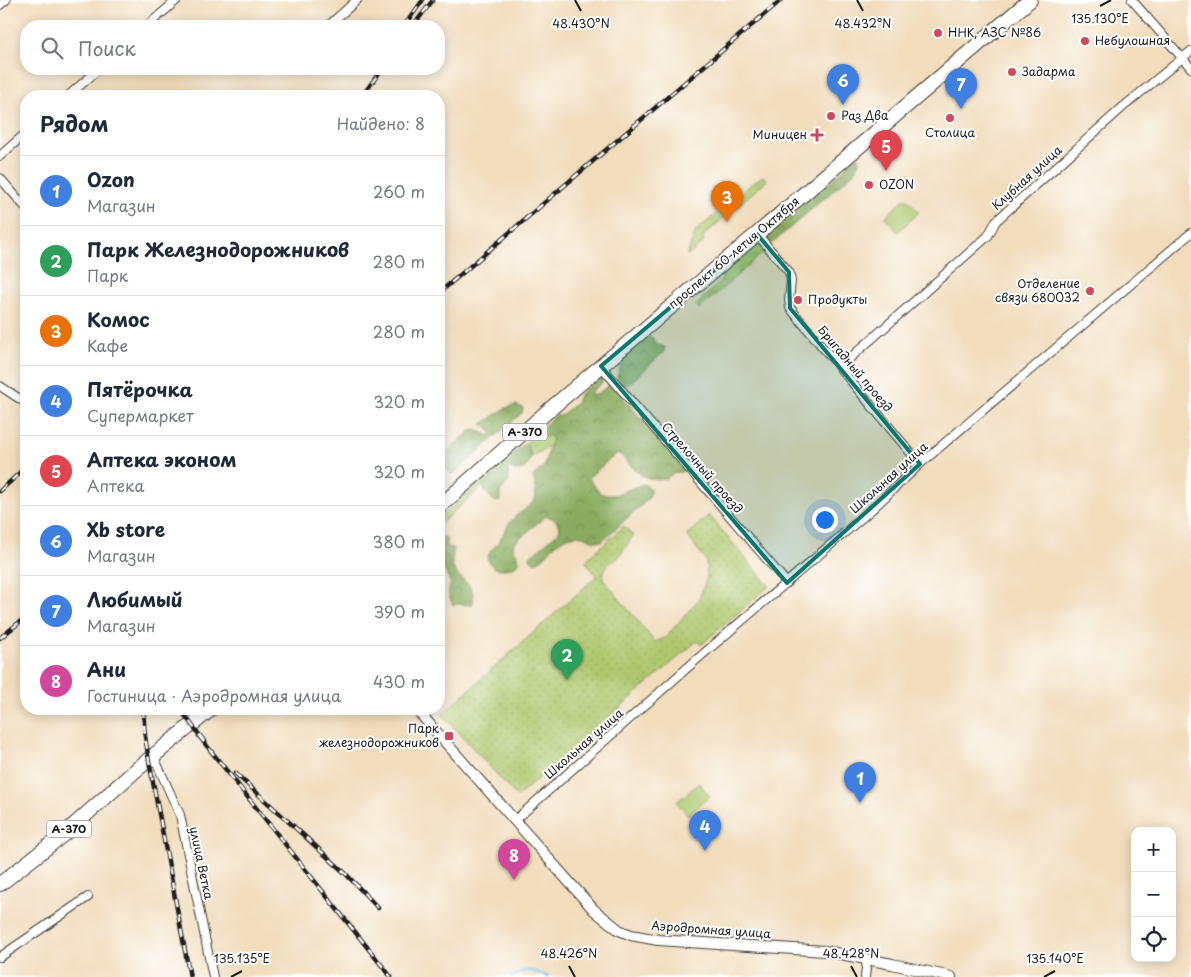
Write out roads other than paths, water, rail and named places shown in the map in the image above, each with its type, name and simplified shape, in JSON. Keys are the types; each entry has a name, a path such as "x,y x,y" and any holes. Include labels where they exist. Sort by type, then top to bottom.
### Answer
{"highway":[{"name":"проспект 60-летия Октября","path":"445,502 1030,0"},
{"name":"А-370","path":"0,875 115,784 154,757 204,715"},
{"name":"А-370","path":"0,884 64,834 136,770"}],"street":[{"path":"0,5 6,0"},
{"path":"154,20 177,0"},
{"path":"335,20 357,0"},
{"path":"1132,0 1191,68"},
{"name":"Клубная улица","path":"840,367 988,236 996,221 1123,107 1191,51"},
{"path":"75,90 92,75"},
{"path":"0,156 20,138"},
{"path":"0,178 20,201"},
{"name":"Школьная улица","path":"514,821 695,661 871,510 920,464 1191,232"},
{"name":"Бригадный проезд","path":"757,234 789,272 791,280 788,300 790,308 920,464"},
{"name":"Стрелочный проезд","path":"601,366 786,583"},
{"path":"0,386 20,400"},
{"name":"Аэродромная улица","path":"422,715 594,910 619,930 631,935 658,940 825,951 951,977"},
{"name":"улица Ветка","path":"154,757 180,815 213,977"},
{"path":"0,957 88,897"},
{"path":"865,977 867,959"}],"waterway":[{"path":"512,977 526,971 548,977"}],"railway":[{"path":"408,20 423,0"},
{"path":"418,20 433,0"},
{"path":"445,288 781,0"},
{"path":"366,90 378,75"},
{"path":"0,491 20,473"},
{"path":"0,638 20,622"},
{"path":"143,715 149,761 190,977"},
{"path":"184,715 204,741"},
{"path":"199,736 391,977"},
{"path":"235,773 345,873 378,908"}],"place":[{"name":"ННК, АЗС №86","path":"938,33"},
{"name":"Небулошная","path":"1085,41"},
{"name":"Задарма","path":"1012,72"},
{"name":"Xb store","path":"843,105"},
{"name":"Любимый","path":"961,109"},
{"name":"Раз Два","path":"831,116"},
{"name":"Столица","path":"950,118"},
{"name":"Миницен","path":"817,135"},
{"name":"Аптека эконом","path":"886,171"},
{"name":"OZON","path":"869,185"},
{"name":"Комос","path":"727,222"},
{"name":"Отделение связи 680032","path":"1090,291"},
{"name":"Продукты","path":"798,300"},
{"name":"Парк Железнодорожников","path":"567,680"},
{"name":"Парк железнодорожников","path":"449,736"},
{"name":"Ozon","path":"860,803"},
{"name":"Пятёрочка","path":"705,851"},
{"name":"Ани","path":"514,880"}]}
